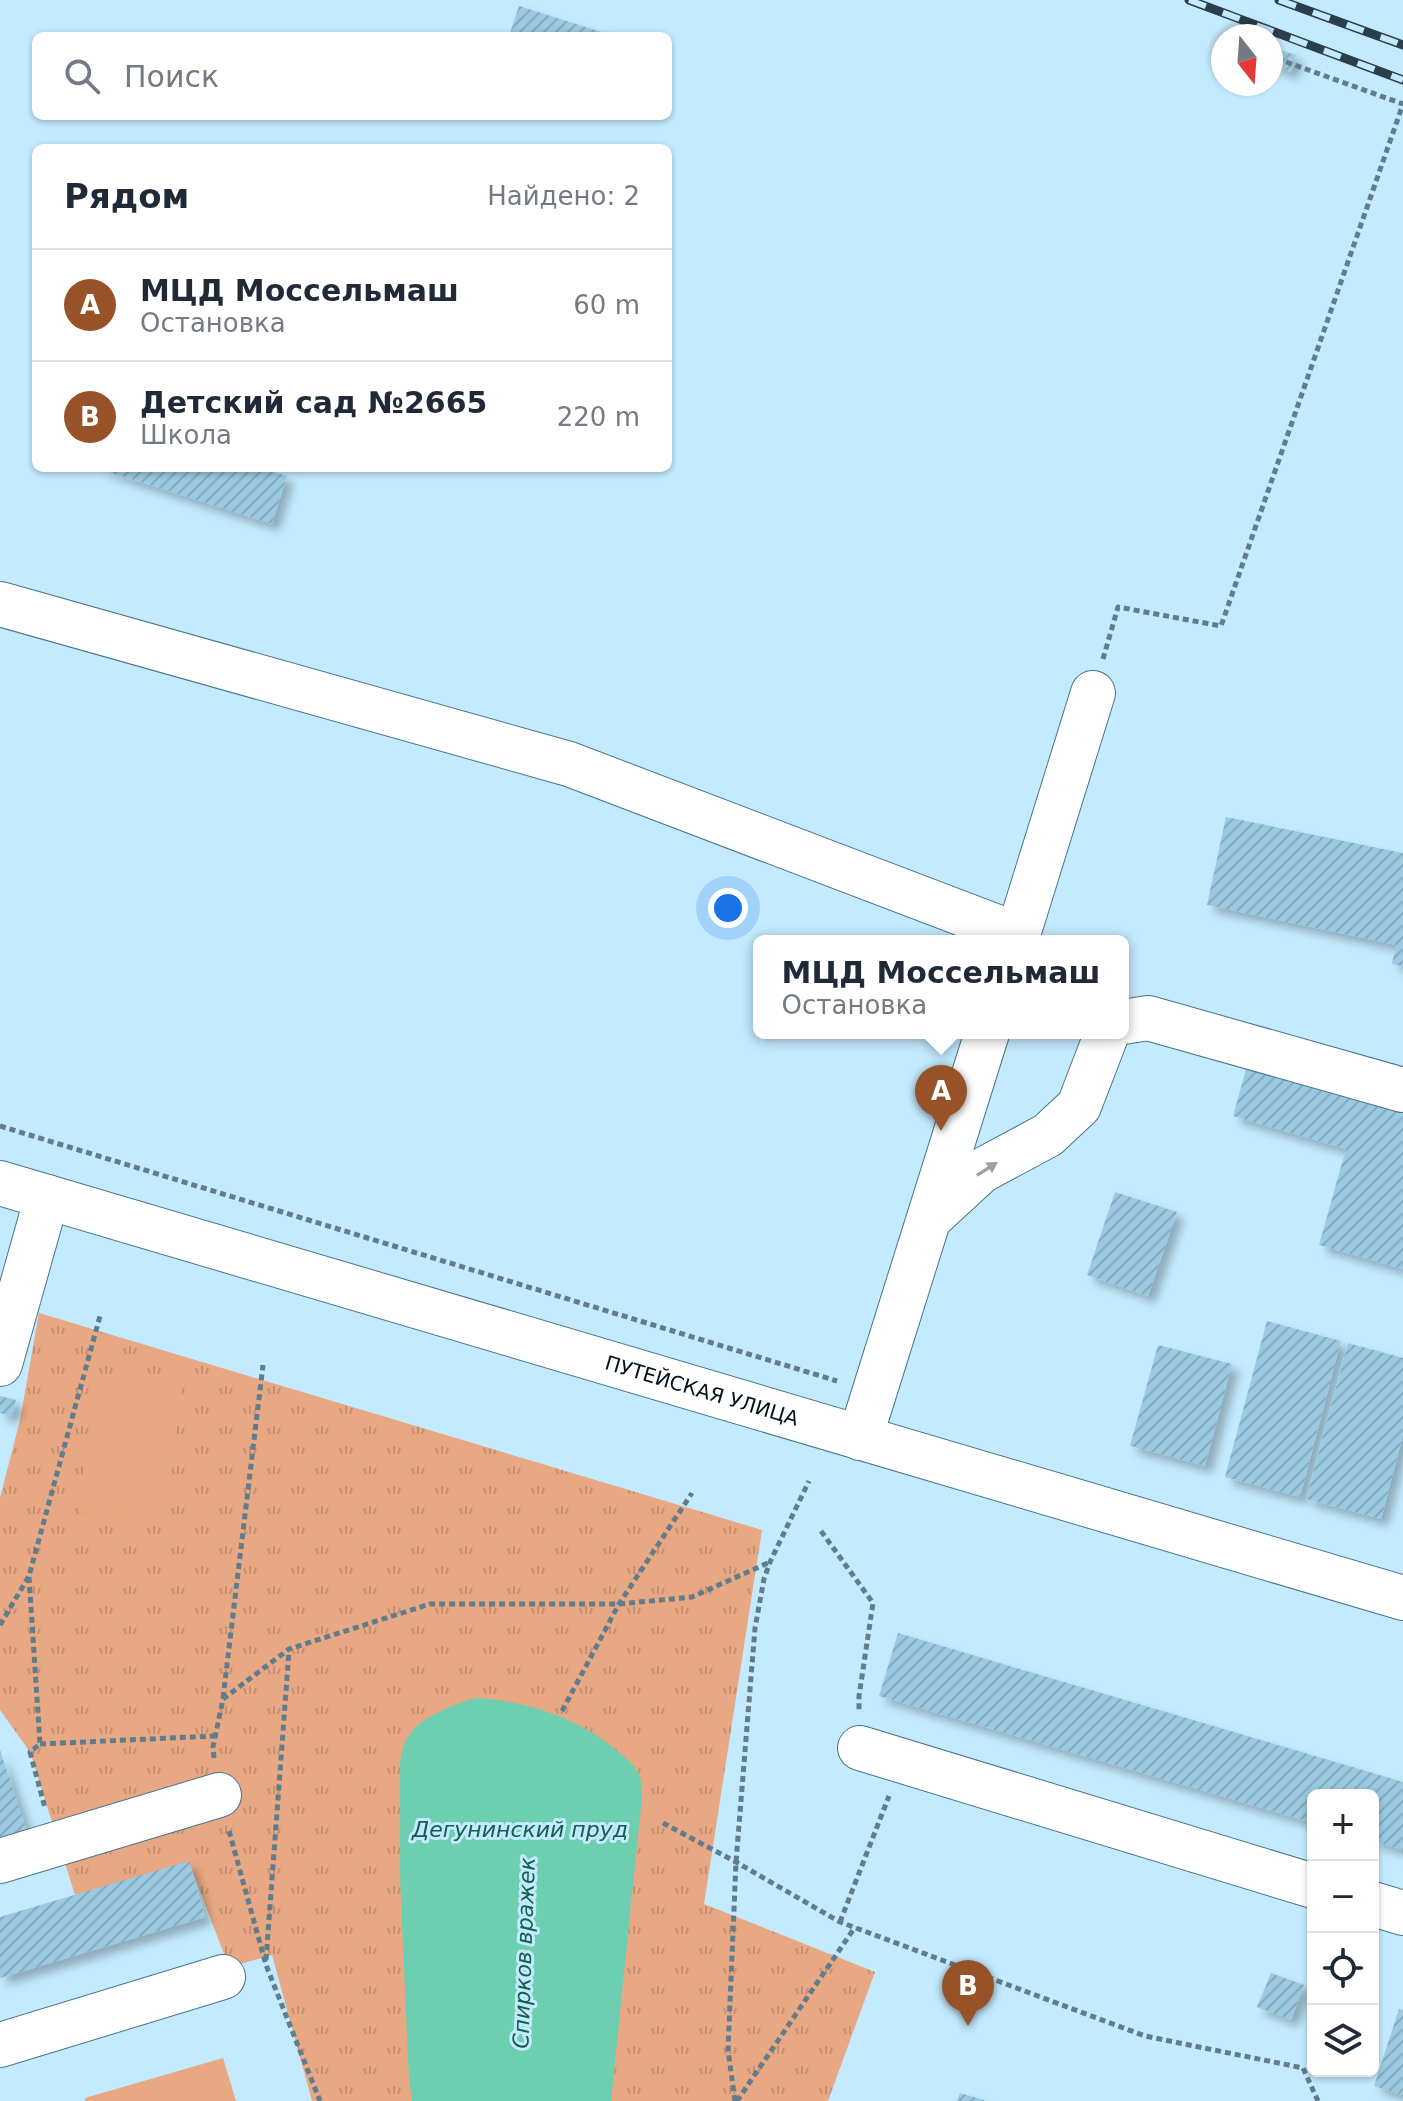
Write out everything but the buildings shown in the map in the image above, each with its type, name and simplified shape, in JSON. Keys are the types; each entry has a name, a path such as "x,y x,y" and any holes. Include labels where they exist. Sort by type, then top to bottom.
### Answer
{"street":[{"path":"0,604 569,764 1009,935"},
{"path":"1018,935 1093,693"},
{"path":"1129,1021 1148,1018 1403,1090"},
{"path":"860,1438 985,1039"},
{"path":"928,1220 981,1171 1048,1135 1079,1106 1105,1039"},
{"name":"ПУТЕЙСКАЯ УЛИЦА","path":"0,1183 1403,1598"},
{"path":"0,1364 6,1319 47,1197"},
{"path":"860,1748 1307,1884"},
{"path":"0,1861 219,1795"},
{"path":"1379,1906 1403,1913"},
{"path":"0,2045 223,1977"}],"path":[{"path":"1109,638 1118,607 1221,626 1403,104 1283,61"},
{"path":"0,1126 840,1382"},
{"path":"0,1625 29,1576 100,1316"},
{"path":"263,1365 223,1699 213,1747 219,1795 266,1965 320,2101"},
{"path":"736,2101 728,2050 736,1862 755,1628 770,1562 809,1481"},
{"path":"562,1711 619,1604 692,1493"},
{"path":"821,1531 873,1603 859,1696 860,1748"},
{"path":"223,1699 289,1649 430,1604 619,1604 692,1597 770,1562"},
{"path":"29,1576 40,1744"},
{"path":"266,1965 289,1649"},
{"path":"54,1844 30,1752 40,1744 215,1736"},
{"path":"840,1922 902,1761"},
{"path":"663,1823 840,1922 1145,2036 1303,2068 1318,2101"},
{"path":"736,2101 855,1927"}],"green space":[{"path":"39,1313 762,1530 704,1904 875,1972 828,2101 312,2101 272,1955 229,1967 190,1865 75,1895 30,1752 0,1710 0,1498 20,1420"},
{"path":"121,1369 163,1375 182,1387 165,1523 80,1513 94,1391"},
{"path":"223,2058 236,2101 85,2101 85,2098"}],"water":[{"name":"Дегунинский пруд","path":"476,1698 515,1703 572,1722 606,1742 630,1762 639,1775 642,1797 611,2101 412,2101 400,1877 400,1762 406,1740 420,1723"}],"railway":[{"path":"1189,0 1403,80"},
{"path":"1279,0 1403,45"}],"place":[{"name":"МЦД Моссельмаш","path":"941,1131"},
{"name":"Детский сад №2665","path":"968,2026"}],"water label":[{"name":"Спирков вражек","path":"524,1953"}]}
